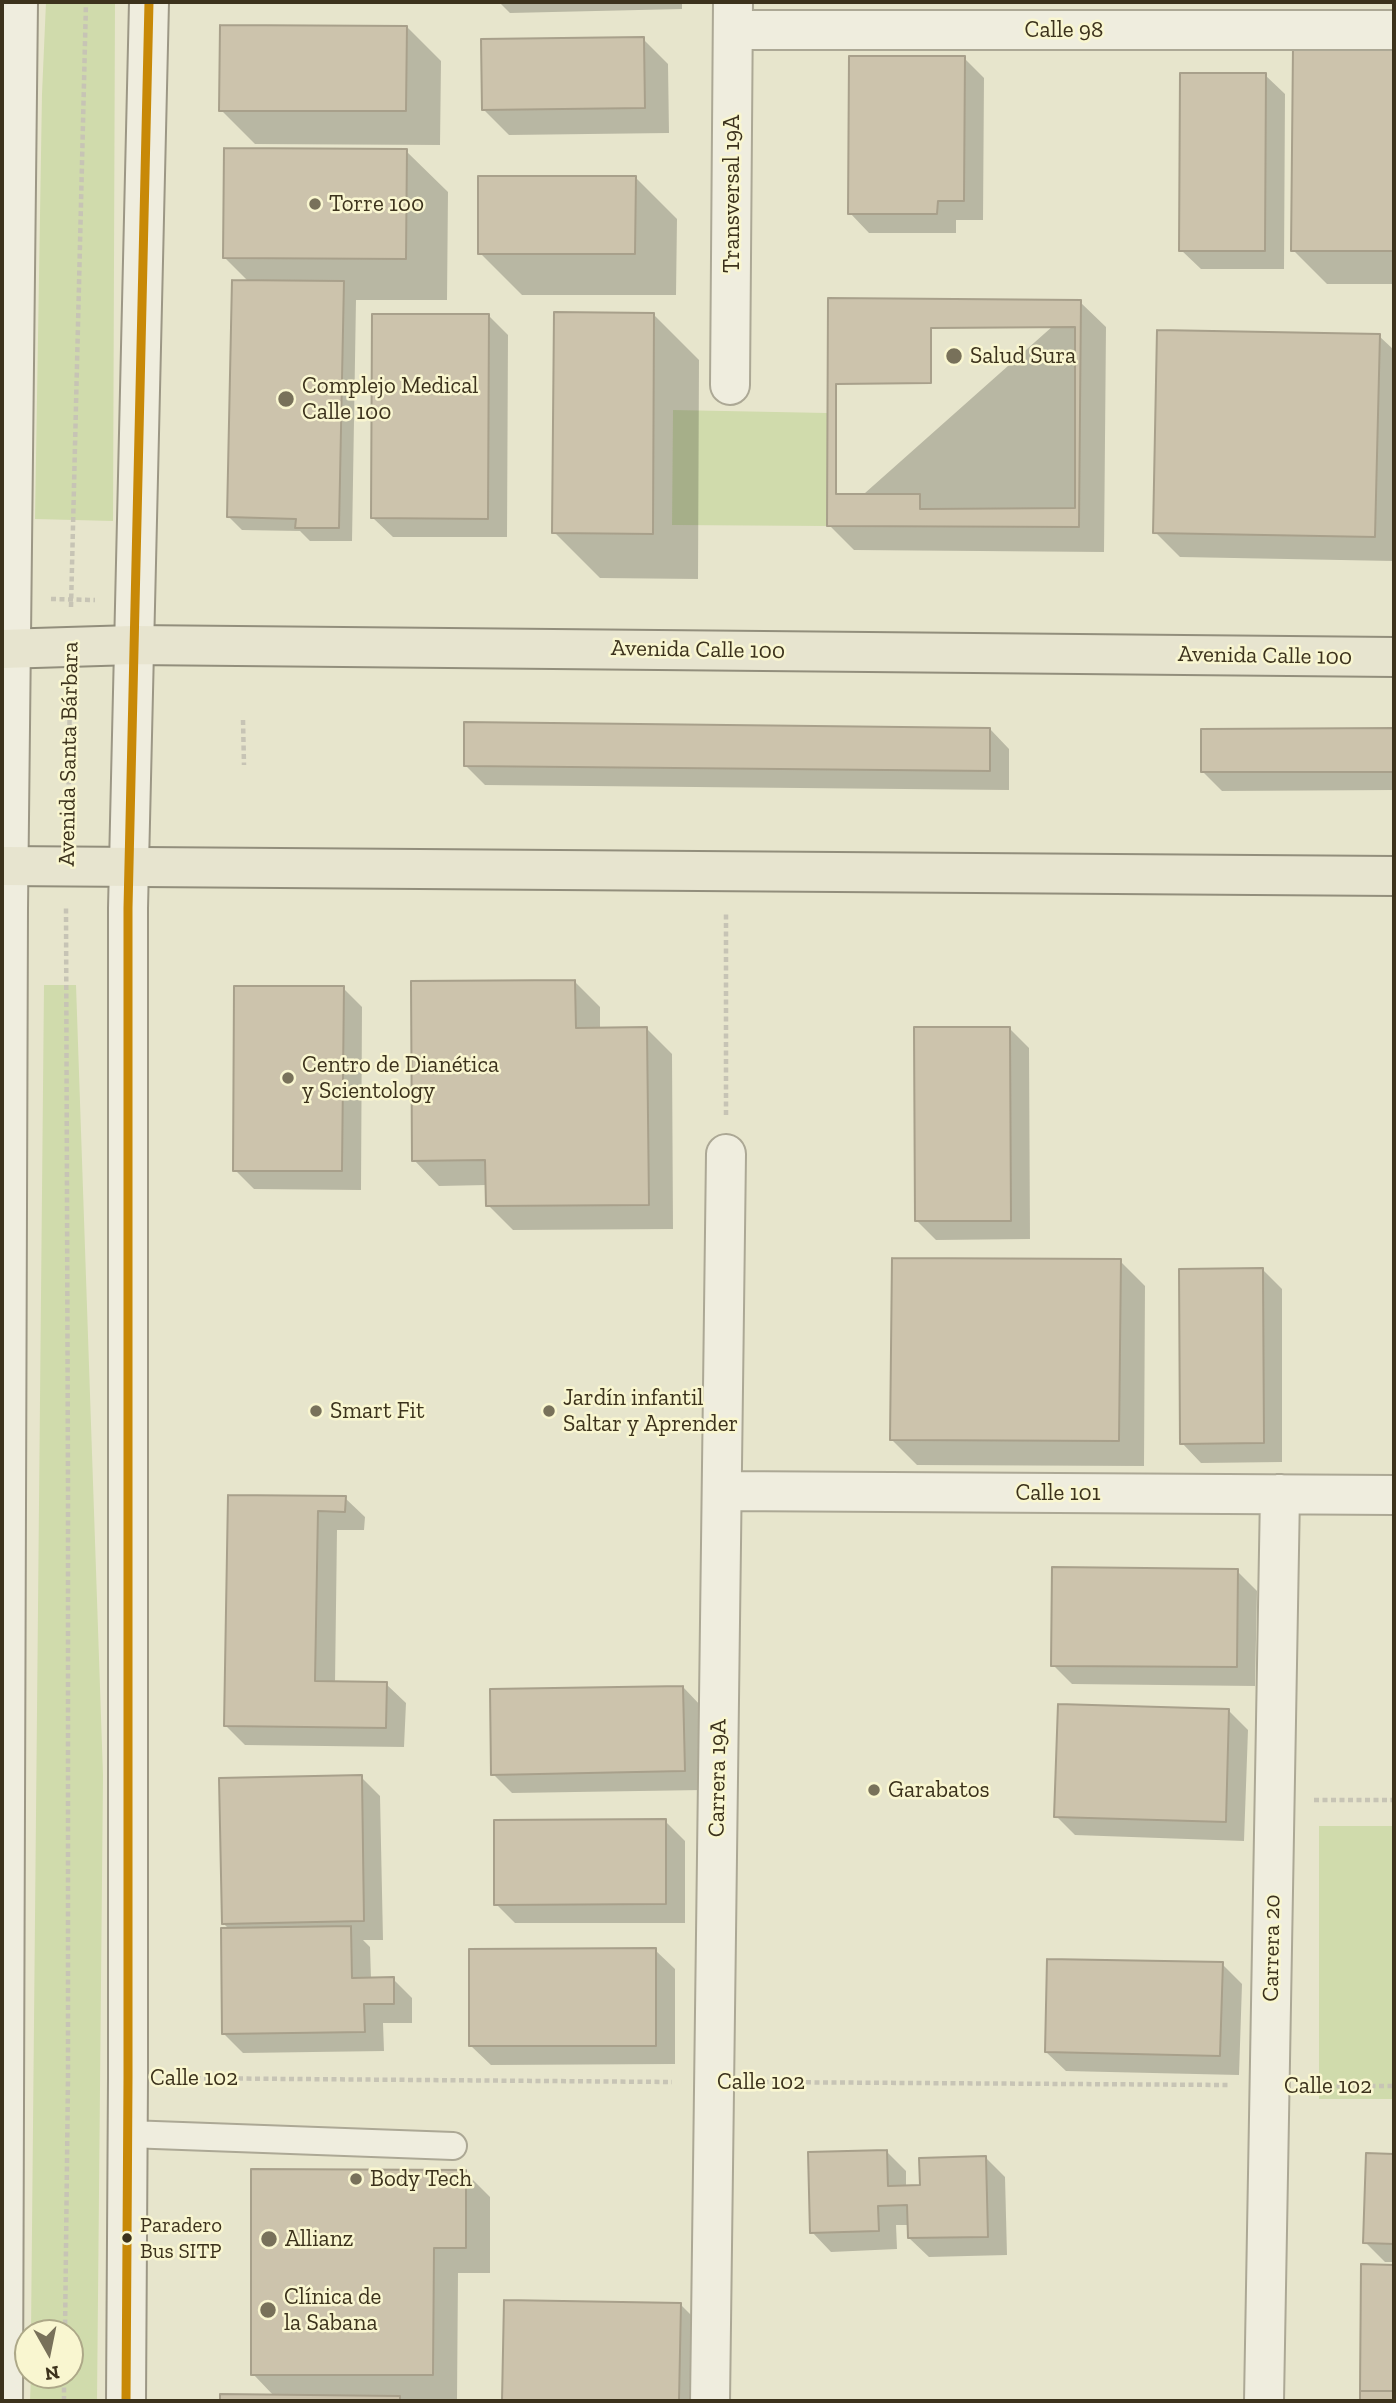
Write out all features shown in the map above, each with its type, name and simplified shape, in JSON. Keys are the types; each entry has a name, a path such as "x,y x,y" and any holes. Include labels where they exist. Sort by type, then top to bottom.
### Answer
{"main road":[{"path":"3,2401 6,649 18,2"},
{"path":"126,2401 128,867 149,2"},
{"name":"Calle 98","path":"733,16 1394,30"},
{"name":"Transversal 19A","path":"730,385 733,16"},
{"name":"Avenida Calle 100","path":"6,649 133,645 1394,657"},
{"path":"5,866 1394,876"},
{"name":"Carrera 19A","path":"710,2401 726,1154"},
{"name":"Calle 101","path":"722,1491 1394,1495"},
{"name":"Carrera 20","path":"1264,2401 1280,1494"}],"lane":[{"path":"128,2134 453,2146"}],"path":[{"name":"Avenida Santa Bárbara","path":"65,2319 68,1615 66,867 86,2"},
{"path":"243,720 244,765"},
{"path":"724,871 726,1154"},
{"path":"1275,1800 1394,1800"},
{"name":"Calle 102","path":"128,2078 1394,2086"}],"green space":[{"path":"46,2 115,2 113,521 35,519"},
{"path":"673,410 827,413 827,526 672,525"},
{"path":"44,985 76,985 103,1775 97,2401 30,2401 30,2389 84,2389 84,2319 31,2319"},
{"path":"1319,1826 1394,1826 1394,2099 1319,2099"}],"building":[{"path":"220,25 407,26 406,111 219,111"},
{"path":"644,37 645,108 482,110 481,39"},
{"path":"1293,46 1394,46 1394,251 1291,251"},
{"path":"849,56 965,56 964,201 938,201 937,214 848,214"},
{"path":"1180,73 1266,73 1265,251 1179,251"},
{"name":"Torre 100","path":"224,148 407,149 406,259 223,258"},
{"path":"478,176 636,176 635,254 478,254"},
{"name":"Complejo Medical Calle 100","path":"232,280 344,281 339,528 295,528 296,519 227,517"},
{"name":"Salud Sura","path":"828,298 1081,300 1079,527 827,526"},
{"path":"554,312 654,313 653,534 552,533"},
{"path":"372,314 489,314 488,519 371,518"},
{"name":"Salud Sura","path":"1075,327 1075,508 920,509 920,494 836,494 836,384 931,383 931,328"},
{"path":"1157,330 1380,334 1375,537 1153,533"},
{"path":"464,722 990,728 990,771 464,766"},
{"path":"1394,728 1394,772 1201,772 1201,729"},
{"path":"575,980 576,1028 647,1027 649,1205 486,1206 485,1160 412,1161 411,981"},
{"name":"Centro de Dianética y Scientology","path":"234,986 344,986 342,1171 233,1171"},
{"path":"914,1027 1010,1027 1011,1221 915,1221"},
{"path":"892,1258 1121,1259 1119,1441 890,1440"},
{"path":"1263,1268 1264,1443 1180,1444 1179,1269"},
{"path":"228,1495 346,1496 345,1512 318,1511 315,1681 387,1682 386,1728 224,1726"},
{"path":"1052,1567 1238,1569 1237,1667 1051,1666"},
{"path":"683,1686 685,1771 491,1775 490,1689"},
{"path":"1058,1704 1229,1709 1226,1822 1054,1817"},
{"path":"362,1775 364,1921 222,1924 219,1778"},
{"path":"666,1819 666,1904 494,1905 494,1820"},
{"path":"351,1926 352,1978 394,1977 394,2004 364,2004 365,2032 222,2034 221,1928"},
{"path":"656,1948 656,2046 469,2046 469,1949"},
{"path":"1047,1959 1223,1962 1220,2056 1045,2052"},
{"path":"887,2150 888,2186 920,2185 919,2158 986,2156 988,2237 908,2238 907,2205 878,2206 879,2231 810,2233 808,2152"},
{"path":"1366,2153 1394,2154 1394,2244 1363,2243"},
{"path":"251,2169 466,2170 466,2248 434,2248 433,2375 251,2375"},
{"path":"1361,2264 1394,2265 1394,2391 1360,2391"},
{"path":"504,2300 681,2303 679,2401 502,2401"},
{"path":"1360,2391 1394,2391 1394,2401 1360,2401"},
{"path":"220,2394 400,2396 400,2401 220,2401"}],"transit line":[{"path":"126,2401 128,908 149,2"}],"place":[{"name":"Torre 100","path":"315,204"},
{"name":"Salud Sura","path":"954,356"},
{"name":"Complejo Medical Calle 100","path":"286,399"},
{"name":"Centro de Dianética y Scientology","path":"288,1078"},
{"name":"Smart Fit","path":"316,1411"},
{"name":"Jardín infantil Saltar y Aprender","path":"549,1411"},
{"name":"Garabatos","path":"874,1790"},
{"name":"Body Tech","path":"356,2179"},
{"name":"Paradero Bus SITP","path":"127,2238"},
{"name":"Allianz","path":"269,2239"},
{"name":"Clínica de la Sabana","path":"268,2310"}]}
